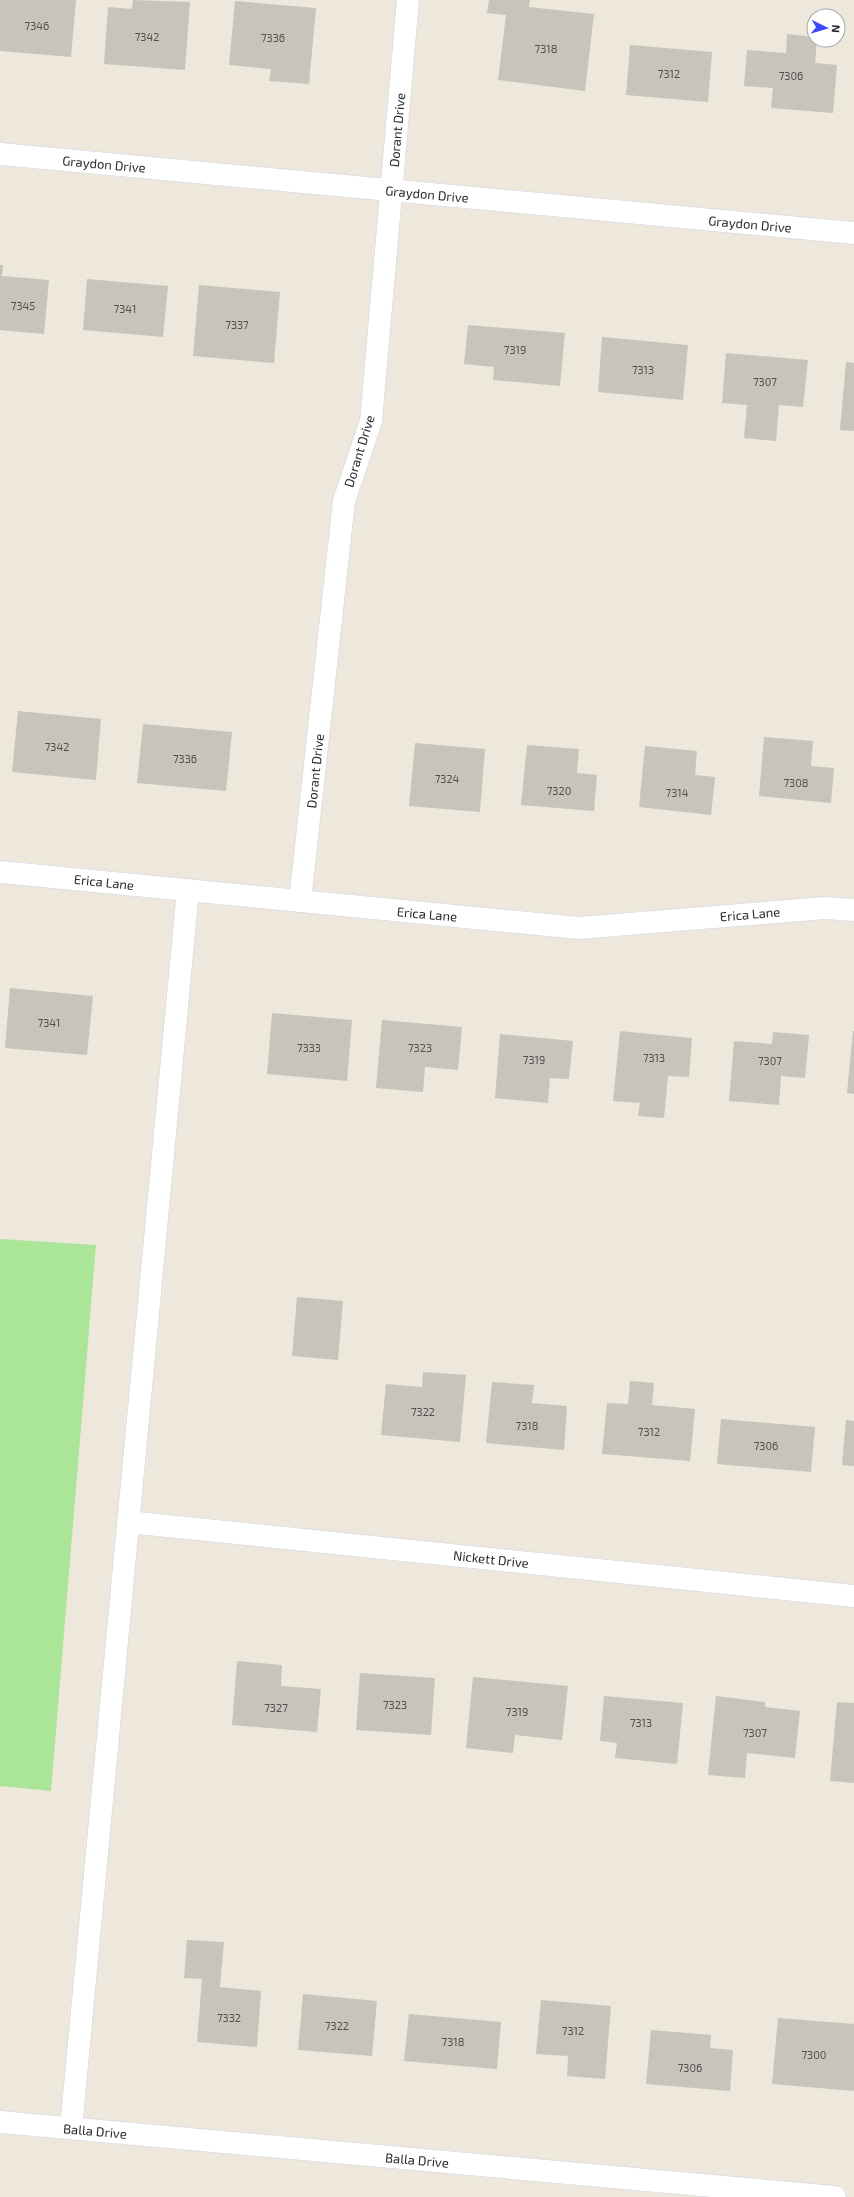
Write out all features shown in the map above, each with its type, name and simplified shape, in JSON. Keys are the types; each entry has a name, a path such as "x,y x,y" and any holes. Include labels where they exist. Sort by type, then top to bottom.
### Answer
{"street":[{"name":"Dorant Drive","path":"300,901 344,501 371,421 408,0"},
{"name":"Graydon Drive","path":"0,154 854,234"},
{"name":"Erica Lane","path":"0,872 579,928 825,908 854,910"},
{"path":"71,2128 188,890"},
{"name":"Nickett Drive","path":"128,1522 854,1596"},
{"name":"Balla Drive","path":"0,2122 835,2197"}],"green space":[{"path":"0,1239 96,1245 51,1791 0,1786"}],"building":[{"path":"0,0 76,0 71,57 0,51"},
{"path":"133,0 190,2 185,70 104,64 108,7 132,9"},
{"path":"489,0 530,0 529,7 594,14 585,91 498,80 506,15 487,13"},
{"path":"235,1 316,8 309,84 269,81 271,69 229,65"},
{"path":"787,34 806,36 806,48 816,48 815,63 837,65 833,113 771,108 773,88 744,86 747,50 786,53"},
{"path":"630,45 712,52 708,102 626,95"},
{"path":"0,265 3,265 2,276 49,280 44,334 0,330"},
{"path":"87,279 168,286 163,337 83,330"},
{"path":"199,285 280,292 274,363 193,356"},
{"path":"468,325 565,333 560,386 493,380 494,367 464,364"},
{"path":"602,337 688,345 683,400 598,392"},
{"path":"726,353 808,360 803,407 779,405 776,441 744,438 747,405 722,403"},
{"path":"846,362 854,363 854,431 840,430"},
{"path":"18,711 101,719 96,780 12,772"},
{"path":"143,724 232,732 226,791 137,783"},
{"path":"764,737 813,741 811,766 834,768 831,803 759,796"},
{"path":"415,743 485,749 480,812 409,806"},
{"path":"527,745 579,749 577,773 597,775 594,811 521,805"},
{"path":"645,746 697,751 695,775 715,777 711,815 639,807"},
{"path":"10,988 93,996 87,1055 5,1048"},
{"path":"272,1013 352,1020 347,1081 267,1074"},
{"path":"382,1020 462,1027 458,1070 425,1067 423,1092 376,1088"},
{"path":"620,1031 692,1038 689,1077 668,1076 664,1118 638,1116 640,1103 613,1101"},
{"path":"854,1031 854,1094 847,1093"},
{"path":"773,1032 809,1035 805,1078 781,1076 779,1105 729,1101 734,1041 772,1044"},
{"path":"500,1034 573,1041 569,1079 550,1078 548,1103 495,1098"},
{"path":"297,1297 343,1301 338,1360 292,1356"},
{"path":"423,1372 466,1375 460,1442 381,1435 386,1384 422,1387"},
{"path":"630,1381 654,1383 652,1405 695,1409 690,1461 602,1454 607,1403 628,1404"},
{"path":"492,1382 534,1385 532,1403 567,1406 564,1450 486,1443"},
{"path":"721,1419 815,1427 811,1472 717,1464"},
{"path":"846,1420 854,1421 854,1466 842,1465"},
{"path":"237,1661 282,1665 281,1686 321,1689 317,1732 232,1725"},
{"path":"360,1673 435,1678 431,1735 356,1730"},
{"path":"473,1677 568,1686 562,1740 515,1735 513,1753 466,1748"},
{"path":"604,1696 683,1703 677,1764 615,1758 617,1743 600,1741"},
{"path":"716,1696 765,1702 765,1707 800,1711 795,1758 747,1753 745,1778 708,1775"},
{"path":"837,1702 854,1703 854,1783 830,1781"},
{"path":"187,1940 224,1942 220,1987 261,1991 257,2047 197,2042 202,1979 184,1978"},
{"path":"303,1994 377,2001 372,2056 298,2050"},
{"path":"541,2000 611,2006 605,2079 567,2076 568,2056 536,2054"},
{"path":"409,2014 501,2022 497,2069 404,2061"},
{"path":"778,2018 854,2024 854,2091 772,2084"},
{"path":"651,2030 711,2035 710,2048 733,2050 730,2091 646,2084"}]}
